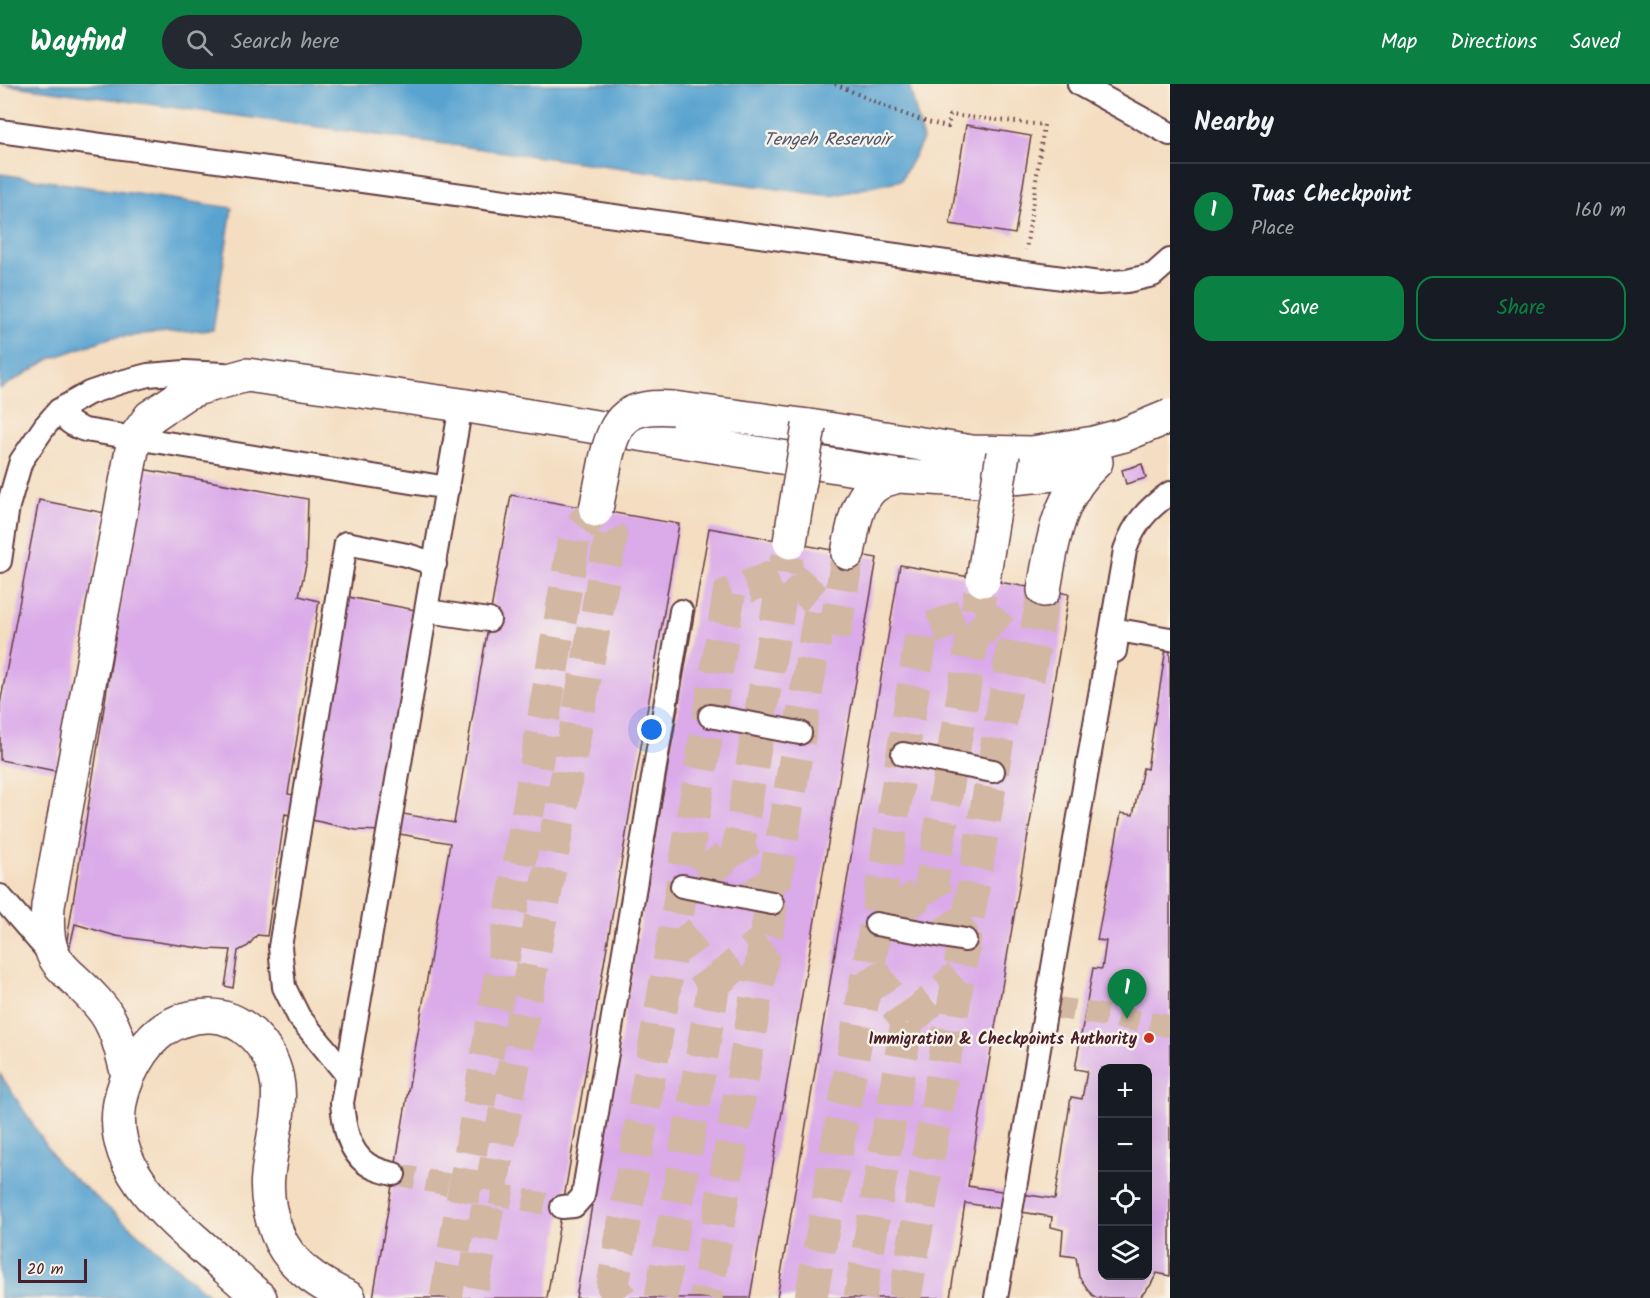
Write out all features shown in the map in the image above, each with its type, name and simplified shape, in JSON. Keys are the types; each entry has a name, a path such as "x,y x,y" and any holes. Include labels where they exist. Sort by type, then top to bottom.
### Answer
{"highway":[{"path":"128,1076 116,1034 102,1007 55,959 47,938 48,906 134,439 150,417 184,394 199,387 247,375 461,405 898,476 981,481 1085,471"},
{"path":"596,510 610,442 616,427 627,416 641,409 673,408 809,426 972,452 1003,454 1063,449 1124,435 1170,416"},
{"path":"1044,590 1054,533 1064,507 1085,471 1170,408"},
{"path":"790,542 809,426"},
{"path":"1124,435 1170,434"},
{"path":"983,580 1003,454"},
{"path":"848,553 856,516 867,495 879,483 898,476"},
{"path":"260,1298 162,1210 134,1177 126,1160 119,1127 120,1098 128,1076 148,1043 161,1031 175,1022 194,1016 213,1016 230,1020 244,1027 270,1056 276,1071 280,1094 268,1176 271,1217 285,1250 296,1264 314,1279 349,1298"}],"lane":[{"path":"1079,84 1170,134"},
{"path":"0,131 1100,283 1127,281 1153,275 1170,260"},
{"path":"0,561 8,506 21,461 59,410 89,393 148,375 185,372 247,375"},
{"path":"394,1174 366,1164 354,1149 349,1138 342,1103 461,405"},
{"path":"59,410 74,427 134,439 448,488"},
{"path":"996,1298 1050,1006 1125,550 1131,532 1145,513 1170,493"},
{"path":"347,1075 299,1017 284,987 280,947 346,543 407,555 435,564"},
{"path":"427,611 489,620"},
{"path":"562,1208 574,1206 583,1196 681,611"},
{"path":"1012,1298 1118,630 1170,639"},
{"path":"710,716 800,733"},
{"path":"903,754 993,771"},
{"path":"685,887 769,902"},
{"path":"0,896 55,959"},
{"path":"879,925 962,940"}],"path":[{"path":"834,84 918,120 948,127 950,115 1044,125 1024,272"}],"water":[{"name":"Tengeh Reservoir","path":"0,84 909,84 923,140 901,180 831,196"},
{"path":"0,174 232,208 213,330 112,337 50,359 0,389"},
{"path":"0,1074 59,1165 212,1298 0,1298"}],"building":[{"path":"966,125 1031,136 1015,234 950,224"},
{"path":"1142,464 1146,478 1126,484 1122,470"},
{"path":"142,469 308,499 306,565 299,596 319,601 288,794 313,798 348,597 421,611 386,811 454,823 511,495 679,524 547,1298 373,1298 450,843 383,831 356,830 285,814 267,936 257,935 248,946 238,951 233,988 225,986 231,950 206,949 116,936 75,924 67,959 64,959"},
{"path":"39,500 105,513 56,771 0,760 0,704"},
{"path":"709,528 877,558 750,1298 576,1298"},
{"path":"900,565 1069,594 968,1186 1055,1199 1071,1097 1082,1099 1087,1071 1075,1069 1093,968 1102,969 1106,941 1097,940 1121,813 1133,815 1143,768 1147,769 1166,648 1170,649 1170,1276 1157,1273 1150,1286 1139,1298 1097,1298 1092,1295 1079,1277 1076,1257 1061,1255 1063,1230 1051,1227 1052,1217 965,1203 950,1298 777,1298"}],"tunnel":[{"path":"446,1298 575,533 596,510 611,536 471,1298"},
{"path":"834,637 848,553"},
{"path":"772,903 738,849 787,556"},
{"path":"621,1298 613,1286 675,929 729,594 785,572 821,604 706,1298"},
{"path":"1028,679 1044,590"},
{"path":"965,940 931,886 980,593"},
{"path":"811,1298 876,924 922,632 978,610 1014,642 905,1298"},
{"path":"699,876 738,849"},
{"path":"893,914 931,886"},
{"path":"675,929 714,984"},
{"path":"714,984 766,938"},
{"path":"869,966 907,1022"},
{"path":"907,1022 959,976"},
{"path":"661,1298 714,984"},
{"path":"1052,1007 1170,1026"},
{"path":"860,1298 907,1022"},
{"path":"394,1174 562,1207"}],"place":[{"name":"Tuas Checkpoint","path":"1127,1019"},
{"name":"Immigration & Checkpoints Authority","path":"1149,1038"}]}
